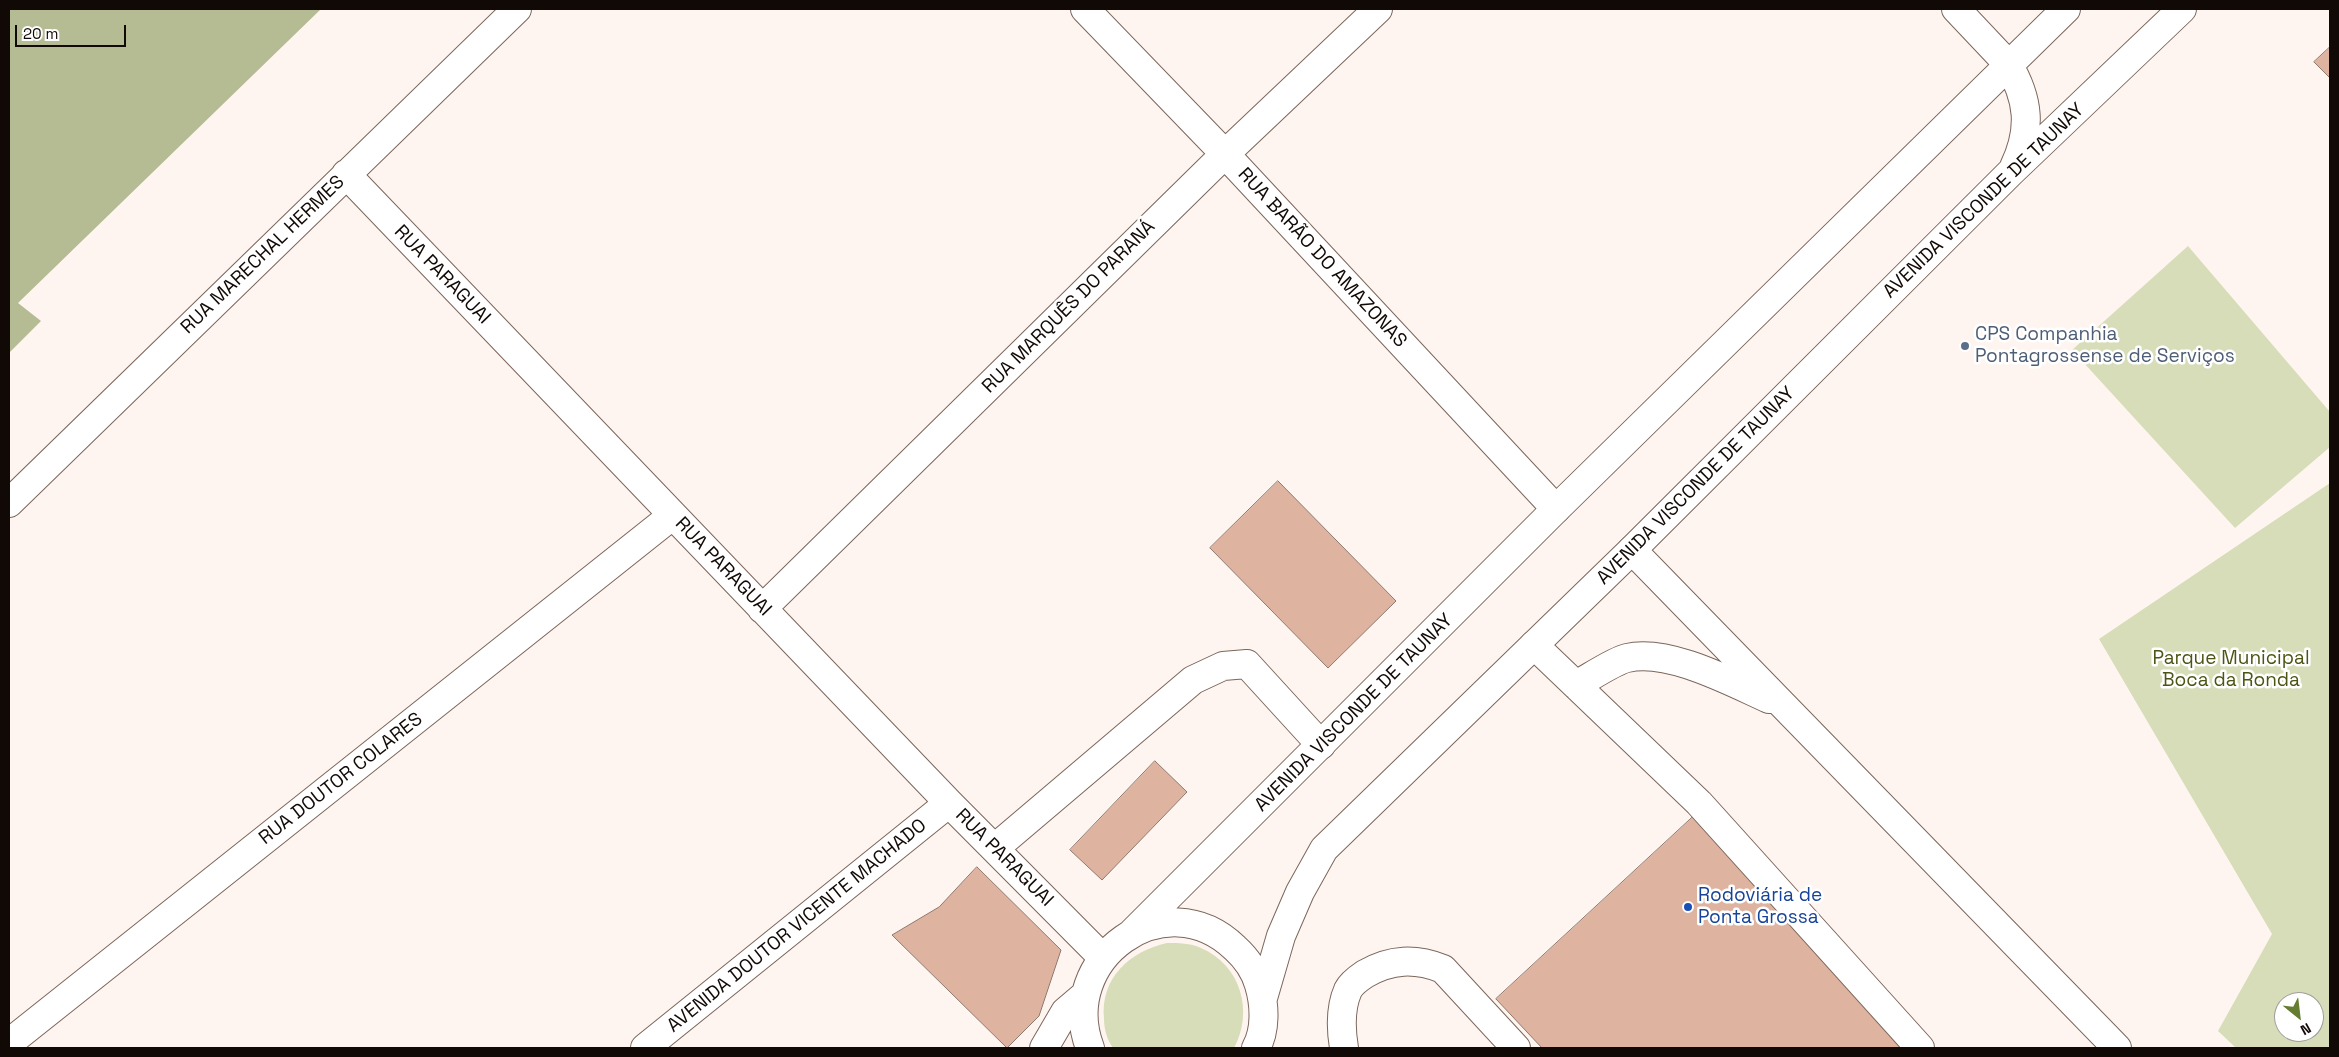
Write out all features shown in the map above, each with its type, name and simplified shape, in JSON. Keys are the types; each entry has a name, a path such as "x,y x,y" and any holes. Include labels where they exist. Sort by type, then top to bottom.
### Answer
{"street":[{"name":"RUA MARECHAL HERMES","path":"9,503 517,9"},
{"name":"RUA BARÃO DO AMAZONAS","path":"1085,9 1225,154 1556,509"},
{"name":"RUA MARQUÊS DO PARANÁ","path":"762,609 1225,154 1378,9"},
{"path":"1956,9 2008,64 2023,94 2026,110 2026,132 2021,153 2011,172"},
{"name":"AVENIDA VISCONDE DE TAUNAY","path":"1133,932 1556,509 2066,9"},
{"name":"AVENIDA VISCONDE DE TAUNAY","path":"1256,1048 1281,936 1300,892 1324,849 1632,550 2011,172 2182,9"},
{"name":"RUA PARAGUAI","path":"346,174 949,803 1102,957"},
{"name":"RUA DOUTOR COLARES","path":"9,1042 673,515"},
{"path":"1632,550 2117,1048"},
{"path":"1534,645 1699,803 1920,1048"},
{"path":"1576,686 1626,658 1659,656 1715,675 1782,704"},
{"path":"995,848 1193,680 1223,666 1247,664 1321,746"},
{"name":"AVENIDA DOUTOR VICENTE MACHADO","path":"645,1048 949,803"},
{"name":"AVENIDA VISCONDE DE TAUNAY","path":"1090,1048 1083,1016 1085,995 1092,975 1102,957 1116,943 1133,932 1151,925 1171,922 1191,924 1210,930 1227,940 1244,956 1256,976 1263,1010"},
{"path":"1344,1048 1342,1033 1343,1011 1348,990 1360,977 1375,968 1392,962 1409,961 1426,962 1443,969 1516,1048"},
{"name":"AVENIDA VISCONDE DE TAUNAY","path":"1044,1048 1065,1012 1085,995"},
{"path":"1263,1010 1274,1048"}],"green space":[{"path":"9,9 321,9 18,303 41,321 9,353"},
{"path":"2188,246 2330,412 2330,447 2235,528 2072,350"},
{"name":"Parque Municipal Boca da Ronda","path":"2330,483 2330,1048 2236,1048 2218,1031 2272,934 2099,639"},
{"path":"1167,943 1189,944 1201,948 1215,956 1226,966 1234,978 1240,991 1243,1005 1243,1020 1234,1048 1113,1048 1111,1045 1105,1027 1104,1004 1112,979 1120,969 1141,952"}],"building":[{"path":"2330,47 2330,78 2314,62"},
{"path":"1278,481 1396,601 1328,668 1210,548"},
{"path":"1155,761 1187,792 1102,880 1070,850"},
{"name":"Rodoviária de Ponta Grossa","path":"1695,815 1912,1048 1542,1048 1496,999"},
{"path":"977,867 1061,950 1039,1016 1007,1048 892,935 939,907"}],"place":[{"name":"CPS Companhia Pontagrossense de Serviços","path":"1965,346"},
{"name":"Rodoviária de Ponta Grossa","path":"1688,907"}]}
